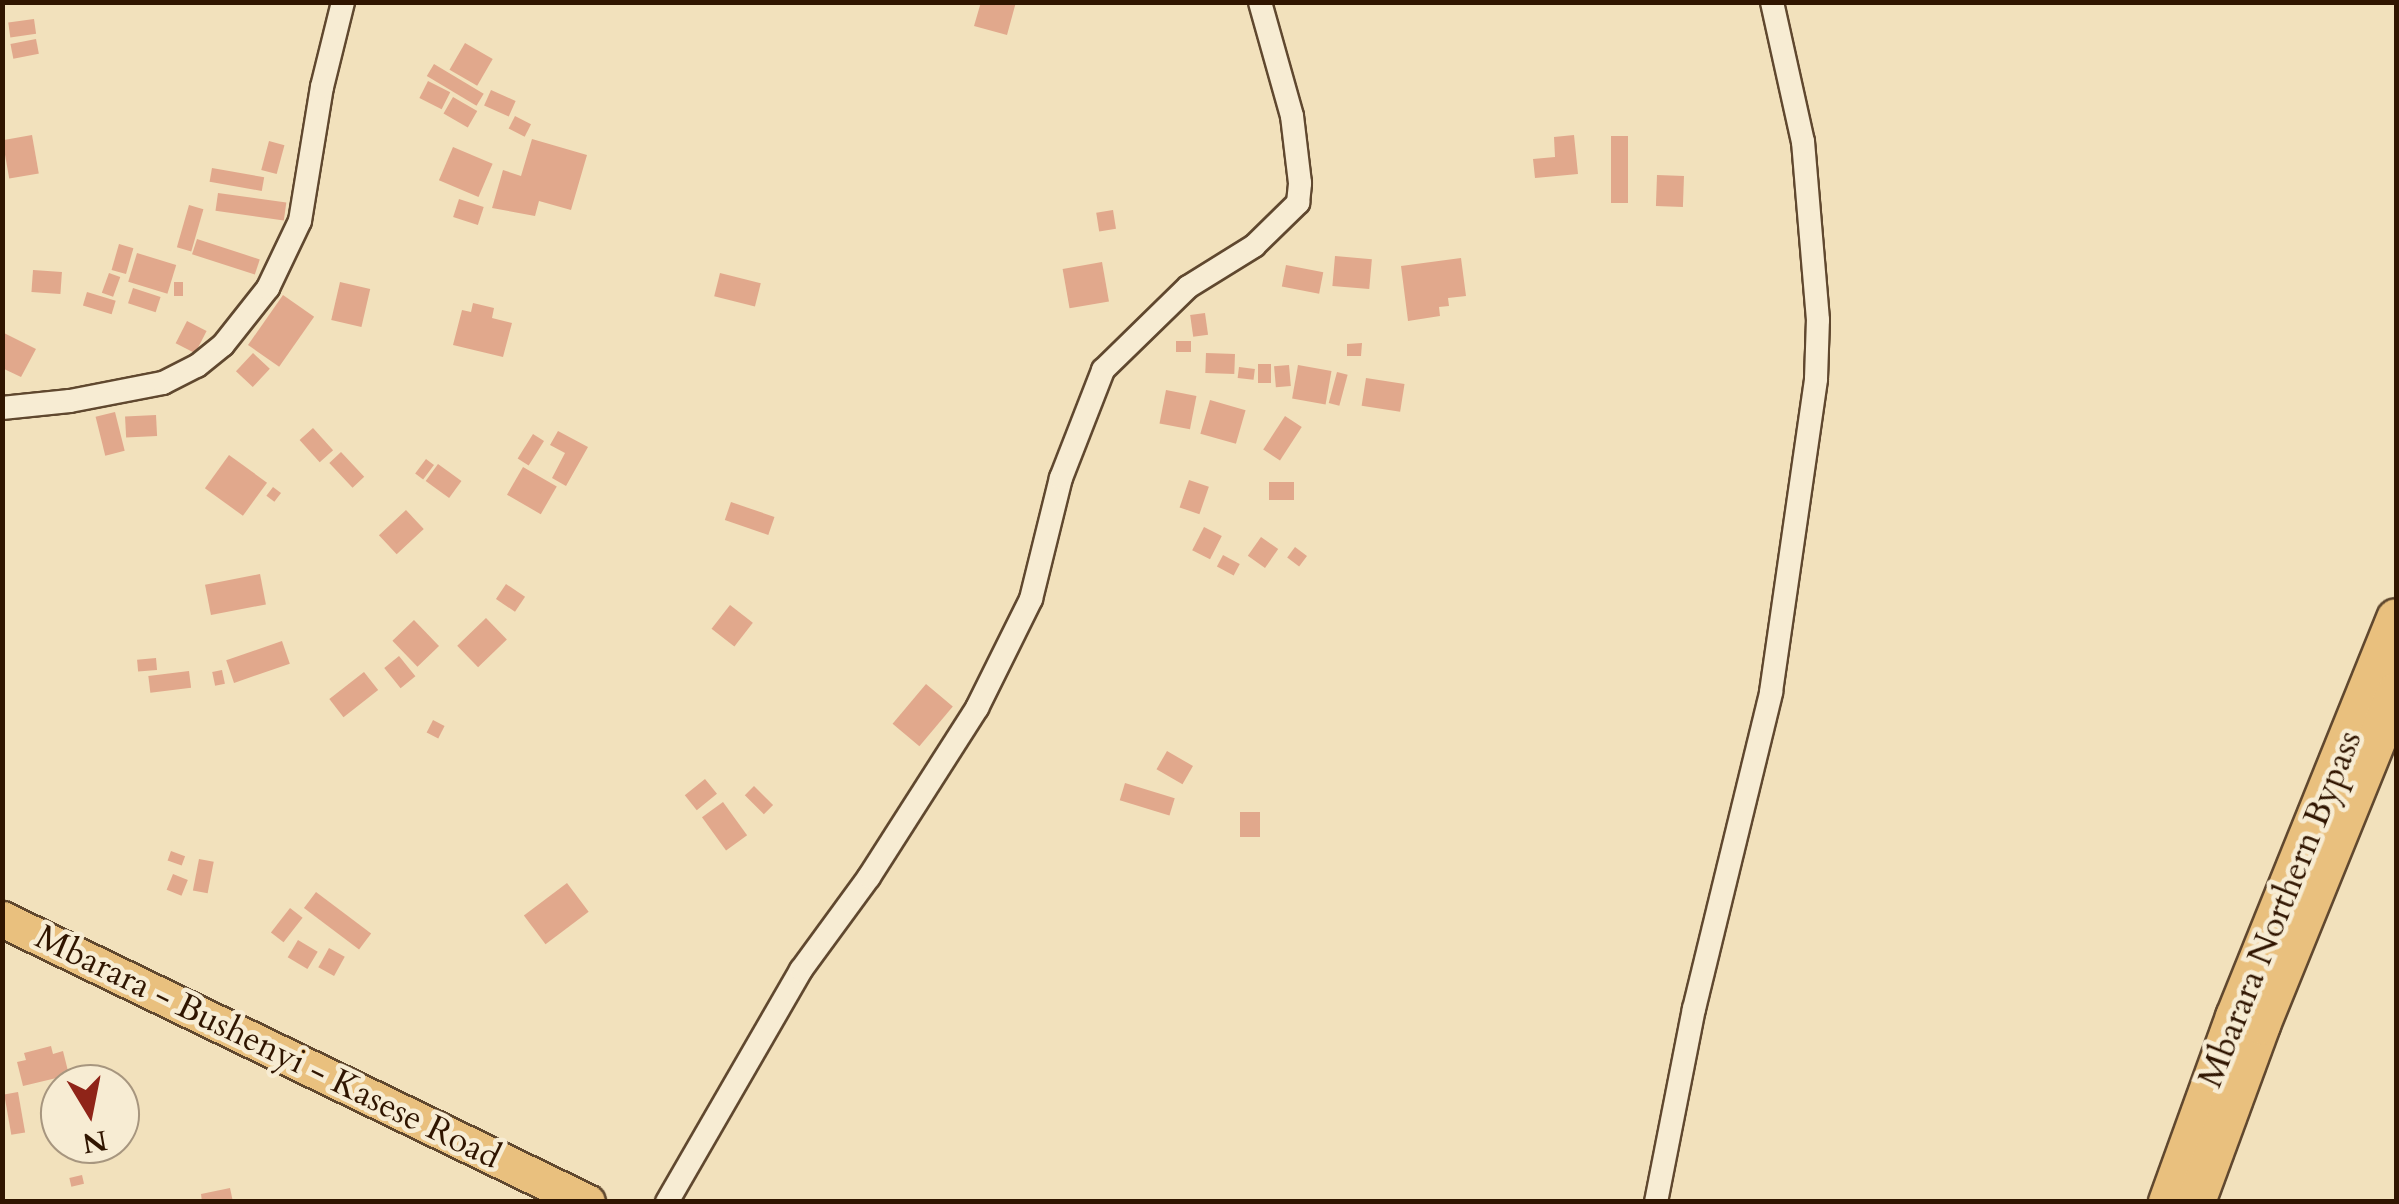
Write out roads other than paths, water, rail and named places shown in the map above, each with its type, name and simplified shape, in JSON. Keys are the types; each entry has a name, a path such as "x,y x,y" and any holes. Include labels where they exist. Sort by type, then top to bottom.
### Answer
{"highway":[{"name":"Mbarara Northern Bypass","path":"2168,1202 2235,1017 2396,618"},
{"name":"Mbarara Northern Bypass","path":"2196,1202 2261,1024 2396,692"}],"main road":[{"name":"Mbarara - Bushenyi - Kasese Road","path":"2,919 587,1202"}],"street":[{"path":"2,408 70,401 164,383 198,366 223,345 268,288 300,221 322,87 342,2"},
{"path":"667,1202 801,970 869,877 977,708 1031,598 1062,478 1103,370 1188,287 1254,246 1298,202 1300,183 1292,116 1260,2"},
{"path":"1656,1202 1694,1008 1770,692 1816,379 1818,320 1803,142 1772,2"}]}
